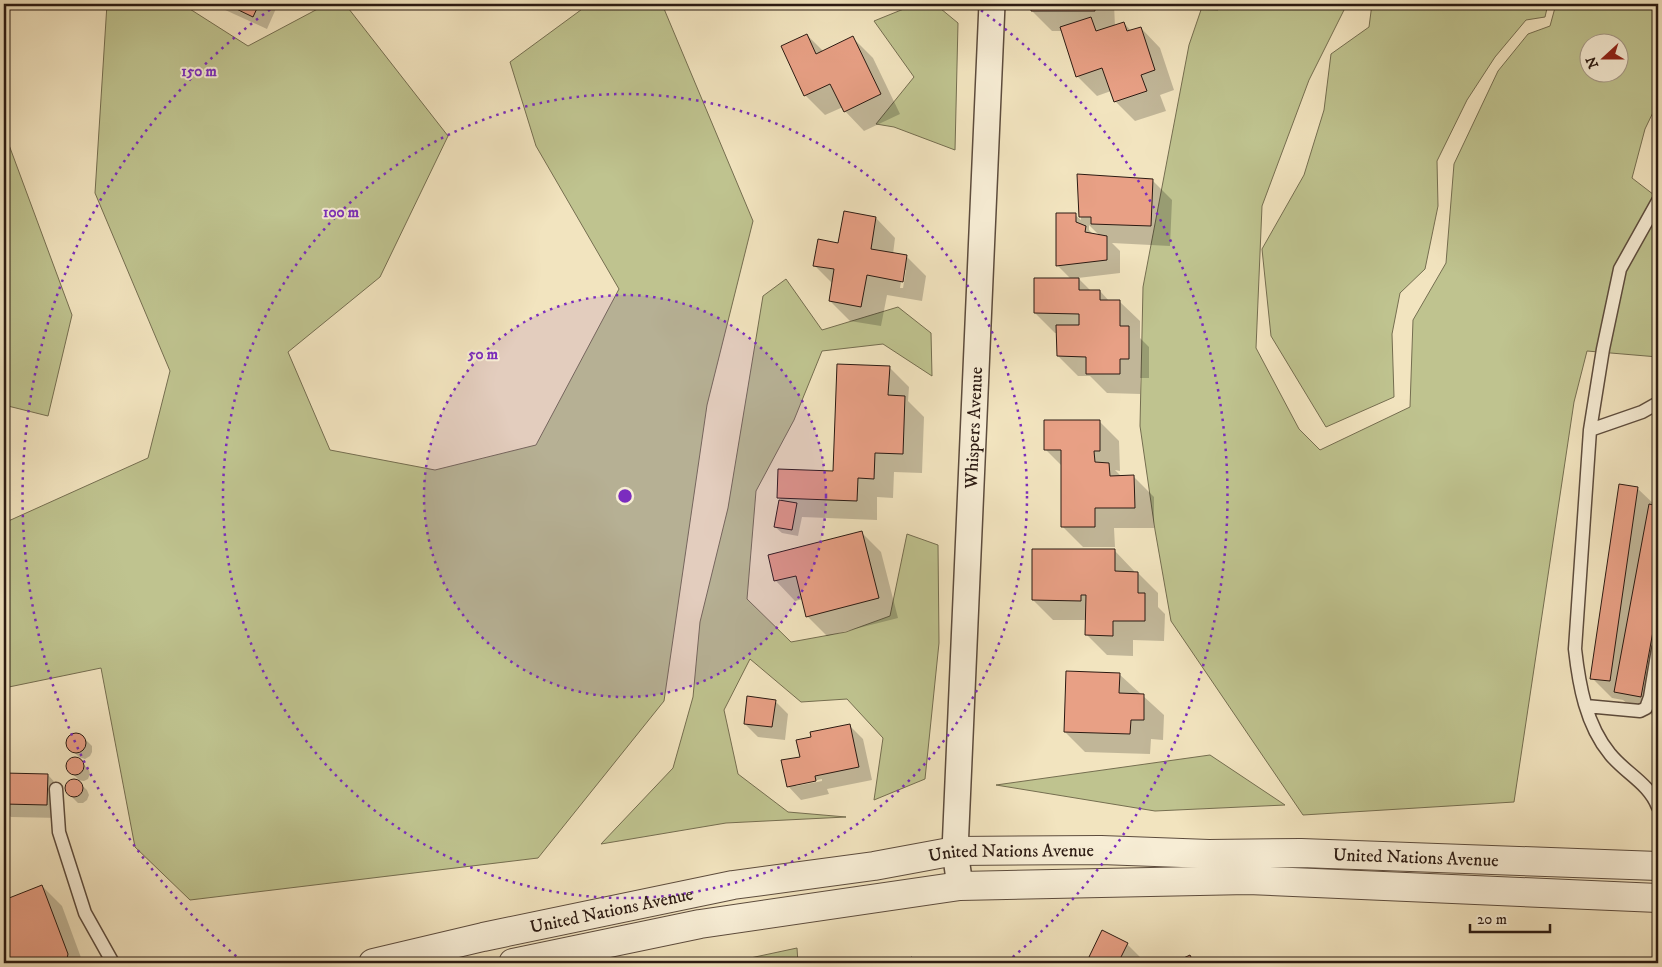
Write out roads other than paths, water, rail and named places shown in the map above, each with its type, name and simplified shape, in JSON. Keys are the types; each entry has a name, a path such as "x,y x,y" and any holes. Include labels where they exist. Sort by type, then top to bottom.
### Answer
{"street":[{"name":"Whispers Avenue","path":"960,886 955,851 992,4"},
{"name":"United Nations Avenue","path":"373,963 483,937 733,885 874,866 955,851 1101,850 1209,854 1302,853 1658,866"},
{"name":"United Nations Avenue","path":"513,963 700,924 960,886 1248,880 1658,898"}],"lane":[{"path":"1657,799 1611,755 1600,740 1579,684 1575,649 1590,430 1603,349 1620,269 1658,201"},
{"path":"1590,430 1642,412 1658,403"},
{"path":"1586,706 1640,711 1646,708 1650,697 1658,649"},
{"path":"56,789 59,832 85,913 113,963"}]}
